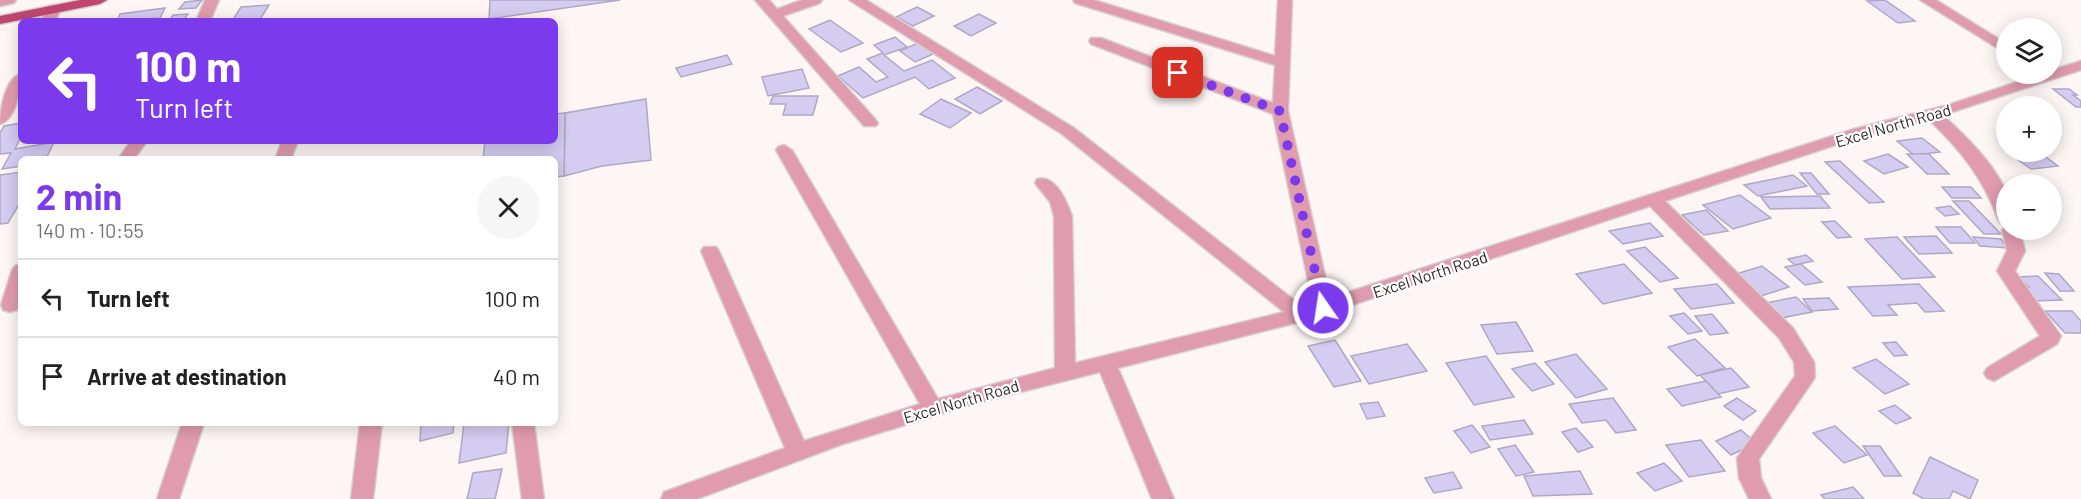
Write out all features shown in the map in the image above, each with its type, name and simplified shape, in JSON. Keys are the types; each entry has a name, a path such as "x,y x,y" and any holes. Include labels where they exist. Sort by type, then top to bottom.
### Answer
{"main road":[{"path":"20,18 51,15 100,0"},
{"path":"0,20 18,18"}],"street":[{"path":"0,2 9,0"},
{"path":"204,18 212,0"},
{"path":"762,0 870,123"},
{"path":"775,14 815,0"},
{"path":"856,0 1068,131 1300,315"},
{"path":"1080,0 1281,62"},
{"path":"1285,0 1280,111 1323,308"},
{"path":"1927,0 1996,43"},
{"path":"1096,42 1280,111"},
{"name":"Excel North Road","path":"2062,71 2081,65"},
{"path":"0,119 18,84"},
{"name":"Excel North Road","path":"672,499 708,493 798,452 933,408 1300,315 1655,201 1860,132 1932,114 2021,84"},
{"path":"1932,114 1988,173 1996,187"},
{"path":"784,150 933,408"},
{"path":"1043,183 1058,201 1063,216 1065,373"},
{"path":"1655,201 1786,333 1804,362 1805,377 1748,458 1750,478 1760,499"},
{"path":"1994,373 2050,339 2051,336 2006,271 2016,252 2013,240"},
{"path":"710,251 798,452"},
{"path":"10,305 18,280"},
{"path":"1106,363 1163,499"},
{"path":"168,499 193,426"},
{"path":"362,499 371,426"},
{"path":"523,426 532,499"}],"building":[{"path":"202,0 196,8 179,9 185,2"},
{"path":"490,0 620,0 496,18 489,18"},
{"path":"1885,0 1915,21 1898,23 1867,1"},
{"path":"269,5 261,18 234,18 241,7"},
{"path":"917,7 934,16 913,26 896,17"},
{"path":"165,8 160,18 118,18 120,14"},
{"path":"188,14 185,18 171,18 173,15"},
{"path":"979,14 996,23 971,36 954,26"},
{"path":"830,20 863,43 841,52 809,29"},
{"path":"895,37 907,47 884,55 904,71 932,60 955,78 929,89 915,77 863,98 838,76 859,67 876,82 888,77 867,59 883,53 874,45"},
{"path":"918,43 933,54 915,62 900,51"},
{"path":"727,55 732,64 681,77 676,68"},
{"path":"802,69 809,88 768,96 762,77"},
{"path":"977,87 1002,101 980,114 955,99"},
{"path":"2053,89 2069,89 2081,101 2081,107 2076,107"},
{"path":"773,96 818,96 813,115 783,115 786,104 770,104"},
{"path":"646,99 651,160 602,166 564,176 565,113"},
{"path":"941,99 971,113 950,128 920,114"},
{"path":"565,113 564,176 558,177 558,156 483,156 485,144 558,144 558,114"},
{"path":"18,124 18,143 15,149 53,144 47,156 18,156 18,166 2,169 11,153 0,154 0,133 4,126"},
{"path":"1922,138 1940,152 1914,155 1897,141"},
{"path":"1888,154 1908,167 1884,174 1864,161"},
{"path":"1907,154 1929,154 1949,174 1927,174"},
{"path":"1840,161 1884,202 1869,203 1825,162"},
{"path":"2021,162 2053,162 2058,166 2031,169"},
{"path":"18,172 18,206 8,223 0,224 0,175"},
{"path":"1800,173 1811,173 1829,194 1817,194"},
{"path":"1793,175 1807,186 1758,196 1744,185"},
{"path":"1942,187 1971,187 1981,198 1952,198"},
{"path":"1740,195 1771,218 1733,229 1703,205"},
{"path":"1820,196 1830,208 1770,209 1761,197"},
{"path":"1953,201 1969,201 1996,229 1996,234 1984,234"},
{"path":"1950,206 1959,214 1945,216 1936,208"},
{"path":"1706,210 1728,231 1704,235 1682,215"},
{"path":"1835,221 1851,237 1837,238 1822,222"},
{"path":"1650,223 1663,236 1623,244 1609,231"},
{"path":"1936,227 1961,227 1975,243 1950,243"},
{"path":"1936,236 1952,253 1919,254 1904,237"},
{"path":"1897,237 1935,277 1902,279 1865,239"},
{"path":"1973,237 2002,240 2007,248 1980,246"},
{"path":"1645,247 1678,278 1660,282 1627,251"},
{"path":"1806,255 1813,261 1795,265 1788,259"},
{"path":"1624,264 1652,293 1603,304 1576,274"},
{"path":"1801,264 1822,282 1805,285 1785,267"},
{"path":"1762,266 1789,287 1755,298 1729,276"},
{"path":"2045,273 2059,274 2074,291 2060,291"},
{"path":"2038,276 2062,300 2029,301 2016,287 2029,287 2018,277"},
{"path":"1717,284 1734,303 1691,309 1674,289"},
{"path":"1919,284 1944,311 1925,312 1917,303 1888,305 1897,315 1873,316 1848,287"},
{"path":"1796,297 1812,312 1776,319 1761,304"},
{"path":"1829,298 1838,309 1812,311 1803,299"},
{"path":"2045,311 2072,311 2081,321 2081,333 2065,333"},
{"path":"1684,313 1702,331 1688,334 1670,316"},
{"path":"1712,314 1728,333 1710,335 1695,316"},
{"path":"1516,322 1533,351 1497,354 1481,325"},
{"path":"1695,339 1725,368 1697,376 1668,347"},
{"path":"1335,340 1361,381 1334,387 1308,346"},
{"path":"1896,342 1907,355 1894,356 1883,343"},
{"path":"1407,344 1427,371 1369,384 1351,356"},
{"path":"1576,354 1607,389 1576,398 1545,362"},
{"path":"1486,356 1514,397 1474,405 1446,363"},
{"path":"1876,359 1909,384 1885,394 1853,368"},
{"path":"1535,363 1554,384 1532,391 1512,369"},
{"path":"1731,368 1749,387 1718,394 1700,375"},
{"path":"1706,381 1721,397 1682,406 1667,389"},
{"path":"1613,398 1636,430 1616,433 1606,420 1582,423 1569,404"},
{"path":"1737,398 1756,411 1743,420 1724,406"},
{"path":"1378,402 1385,416 1367,419 1360,404"},
{"path":"1895,405 1911,418 1896,424 1879,411"},
{"path":"1524,420 1533,434 1490,440 1482,426"},
{"path":"1472,425 1490,447 1471,453 1454,431"},
{"path":"421,426 454,426 453,433 420,441"},
{"path":"464,426 509,426 506,453 459,463"},
{"path":"1835,426 1867,455 1844,463 1813,433"},
{"path":"1576,428 1593,447 1578,452 1562,432"},
{"path":"1741,430 1756,443 1731,455 1716,441"},
{"path":"1701,440 1725,471 1689,477 1666,445"},
{"path":"1515,445 1534,472 1516,476 1498,449"},
{"path":"1863,446 1880,446 1901,476 1884,476"},
{"path":"1930,457 1978,480 1970,499 1953,491 1949,499 1924,499 1913,493"},
{"path":"1664,463 1682,481 1655,491 1637,473"},
{"path":"502,469 495,499 467,499 473,473"},
{"path":"1580,471 1592,494 1533,496 1524,476"},
{"path":"1453,472 1462,488 1434,493 1425,478"},
{"path":"1853,487 1864,499 1825,499 1821,495"}],"route":[{"path":"1178,73 1280,111 1323,308"}]}
